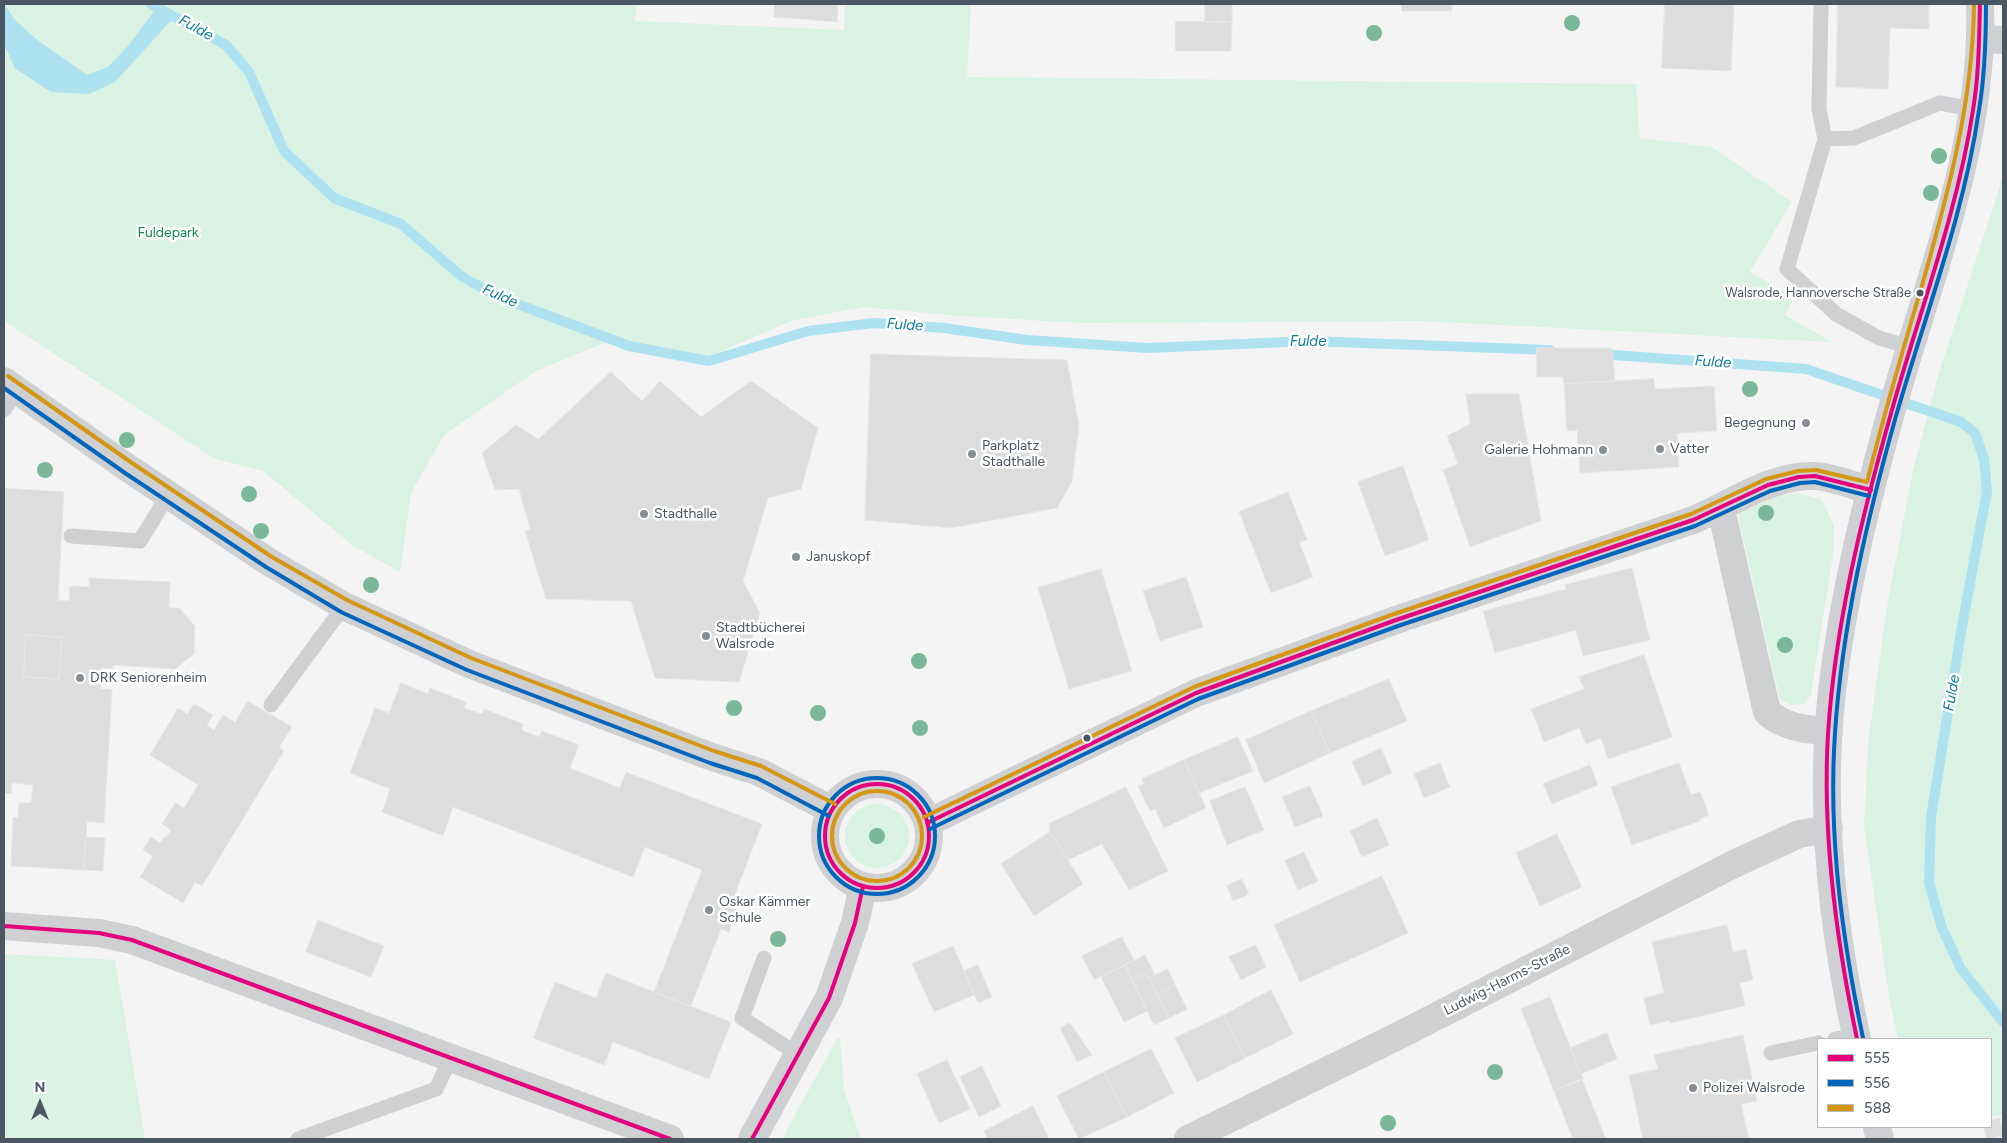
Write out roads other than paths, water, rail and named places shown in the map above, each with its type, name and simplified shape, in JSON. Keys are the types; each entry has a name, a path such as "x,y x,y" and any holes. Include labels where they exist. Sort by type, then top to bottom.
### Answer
{"main road":[{"path":"1849,1038 1829,829 1832,693 1843,618 1871,490 1960,176 1972,109 1992,40 1980,4"}],"street":[{"path":"8,394 168,495 269,562 344,606 469,664 712,757 759,772 832,810"},
{"path":"927,822 1196,693 1396,620 1693,520 1721,509 1762,487 1792,478 1816,476 1871,490"},
{"path":"1721,509 1767,712 1778,721 1789,726 1830,732"},
{"path":"876,784 887,785 902,791 915,801 927,822 928,841 926,851 916,870 908,878 888,886 863,886 847,878 839,871 828,853 825,831 832,810 846,794 855,789 876,784"},
{"name":"Ludwig-Harms-Straße","path":"1188,1139 1396,1037 1734,864 1799,834 1829,829"},
{"path":"752,1139 829,998 855,923 863,886"},
{"path":"4,926 100,933 132,940 670,1139"}],"lane":[{"path":"1821,4 1819,109 1825,139 1787,269 1836,314 1879,338 1910,347"},
{"path":"1825,139 1854,138 1940,103 1972,109"},
{"path":"71,536 140,541 168,495"},
{"path":"271,705 344,606"},
{"path":"764,958 742,1018 799,1054"},
{"path":"1771,1053 1817,1043"},
{"path":"298,1139 436,1089 451,1058"}],"water":[{"path":"4,4 15,20 36,39 87,75 108,67 129,45 157,7 174,17 115,82 89,94 51,92 15,68 4,44"}],"waterway":[{"name":"Fulde","path":"151,4 226,45 249,72 284,151 334,198 401,224 461,276 496,296 629,346 709,361 808,331 874,323 944,328 1027,340 1148,348 1310,341 1550,350"},
{"name":"Fulde","path":"1600,354 1806,369 1961,422 1975,433 1984,459 1987,491 1962,626 1931,817 1929,883 1942,928 1961,969 2003,1022"}],"place":[{"name":"Walsrode, Hannoversche Straße","path":"1920,293"},
{"name":"Begegnung","path":"1806,423"},
{"name":"Vatter","path":"1660,449"},
{"name":"Galerie Hohmann","path":"1603,450"},
{"name":"Parkplatz Stadthalle","path":"972,454"},
{"name":"Stadthalle","path":"644,514"},
{"name":"Januskopf","path":"796,557"},
{"name":"Stadtbücherei Walsrode","path":"706,636"},
{"name":"DRK Seniorenheim","path":"80,678"},
{"name":"Oskar Kämmer Schule","path":"709,910"},
{"name":"Polizei Walsrode","path":"1693,1088"}],"park label":[{"name":"Fuldepark","path":"168,233"}]}
